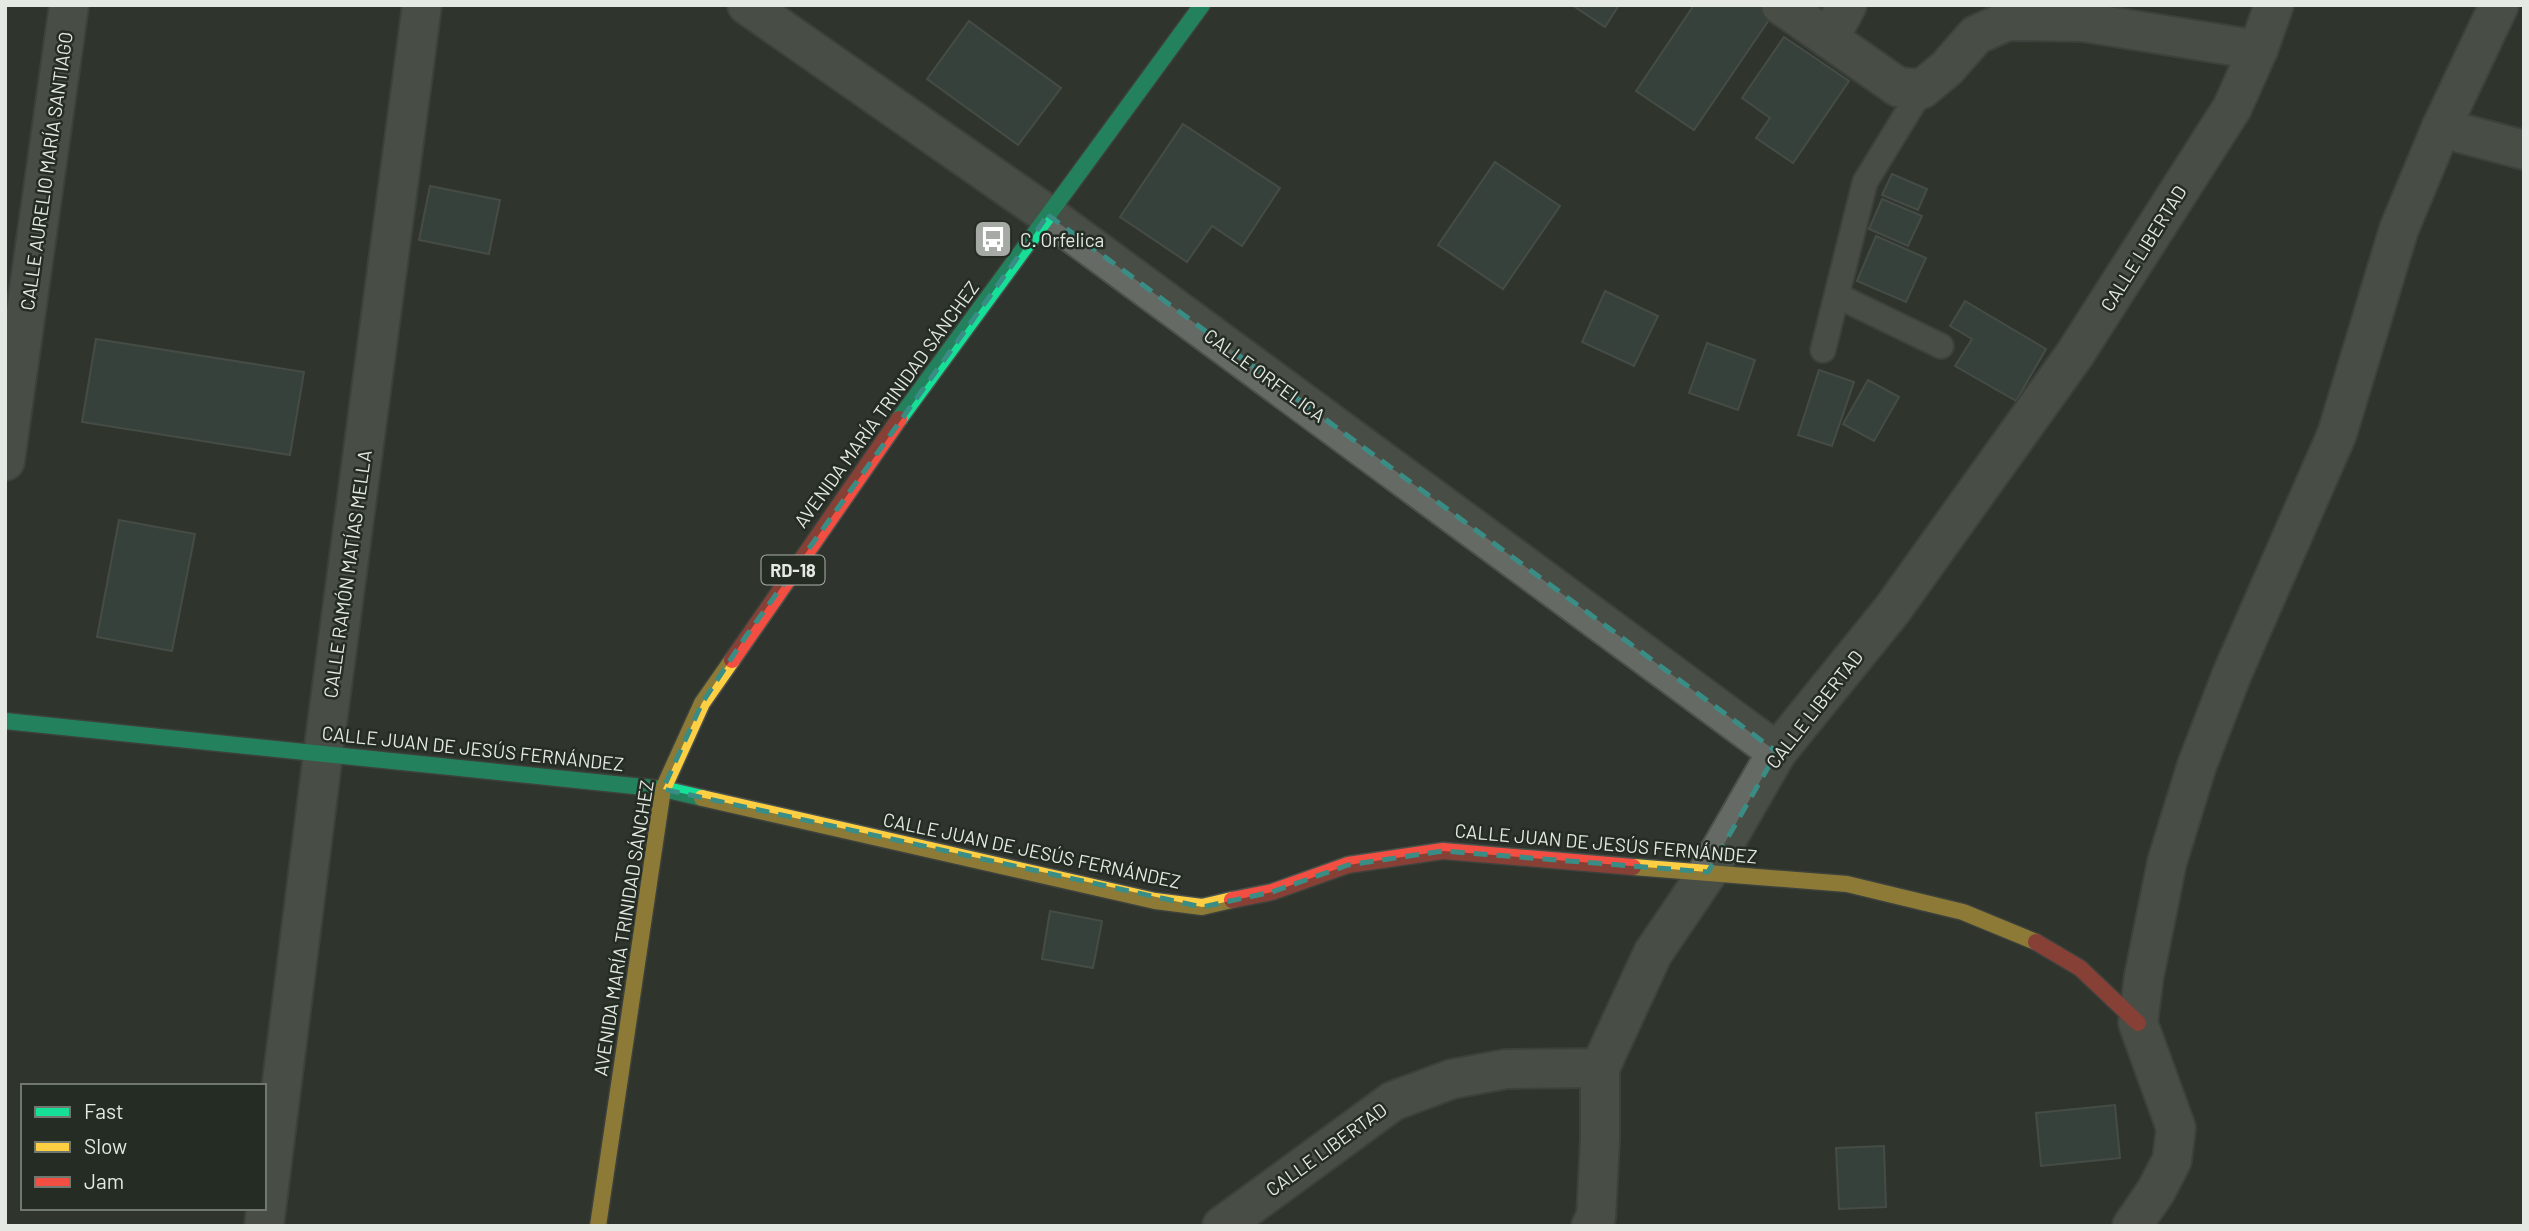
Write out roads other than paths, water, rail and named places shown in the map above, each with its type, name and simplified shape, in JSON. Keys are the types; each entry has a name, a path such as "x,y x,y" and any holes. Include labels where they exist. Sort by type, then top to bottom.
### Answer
{"street":[{"name":"CALLE AURELIO MARÍA SANTIAGO","path":"5,461 69,5"},
{"name":"CALLE RAMÓN MATÍAS MELLA","path":"264,1226 422,5"},
{"name":"CALLE ORFELICA","path":"747,5 1048,215 1777,752"},
{"name":"AVENIDA MARÍA TRINIDAD SÁNCHEZ","path":"598,1226 663,789 702,703 901,416 1202,5"},
{"path":"1781,5 1898,87 1922,89 1947,68 1976,35 2007,21 2083,23 2258,50"},
{"path":"1829,39 1847,5"},
{"name":"CALLE LIBERTAD","path":"1222,1226 1393,1101 1452,1079 1506,1069 1600,1068 1653,953 1708,872 1777,752 1892,610 2076,354 2232,108 2258,50 2274,5"},
{"path":"2133,1226 2172,1160 2176,1128 2138,1023 2144,976 2167,862 2197,765 2232,674 2337,435 2399,229 2441,128 2499,5"},
{"path":"2441,128 2524,150"},
{"name":"CALLE JUAN DE JESÚS FERNÁNDEZ","path":"5,721 663,789 1155,901 1202,908 1272,892 1349,865 1443,851 1847,884 1963,912 2026,936 2080,968 2138,1023"},
{"path":"1591,1226 1596,1217 1600,1068"}],"lane":[{"path":"1823,350 1865,182 1922,89"},
{"path":"1838,296 1941,345"}],"place":[{"name":"C. Orfelica","path":"993,239"}]}
